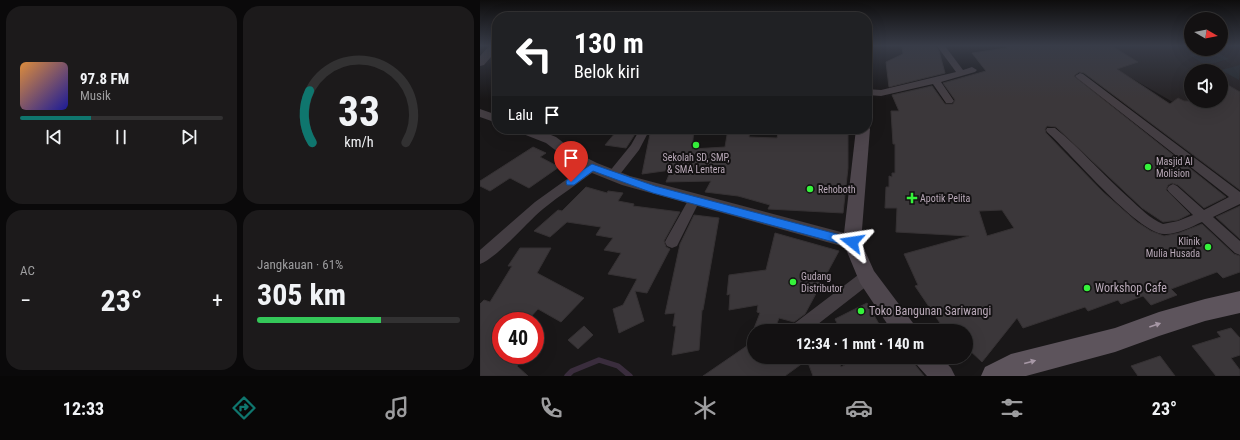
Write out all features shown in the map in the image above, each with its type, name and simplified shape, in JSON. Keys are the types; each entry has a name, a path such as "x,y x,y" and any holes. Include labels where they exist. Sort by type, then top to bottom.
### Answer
{"main road":[{"path":"863,134 862,161 852,242 867,277 899,324"},
{"path":"994,376 1011,367 1115,340 1159,324 1205,310 1240,302"},
{"path":"932,364 943,376"}],"street":[{"path":"954,64 961,73"},
{"path":"872,92 881,93 935,81 972,70"},
{"path":"1051,130 1072,149 1101,180 1155,228 1169,229 1203,216 1240,198 1080,76"},
{"path":"935,81 949,101"},
{"path":"480,112 492,117"},
{"path":"536,134 551,140 572,156 592,167 653,189 852,242"},
{"path":"613,175 635,148 642,134"},
{"path":"480,258 539,205 592,167"},
{"path":"1172,189 1240,249"},
{"path":"672,242 694,200"},
{"path":"806,324 867,277"}],"shaded area":[{"path":"1106,64 1240,64 1240,137 1184,108 1228,108 1228,64 1184,64 1184,108"},
{"path":"1240,65 1239,80 1228,74 1228,68"}],"building":[{"path":"886,64 942,64 945,73 889,87"},
{"path":"980,64 1133,64 1117,69 1170,104 1178,98 1184,101 1184,108 1228,108 1228,85 1240,92 1240,190 1084,73 1079,72 1074,76 1226,197 1204,208 1178,185 1172,183 1168,185 1166,190 1190,214 1178,220 1163,222 1142,208 1056,127 1047,126 1045,129 1046,133 1103,192 1137,222 1151,231 1164,236 1179,233 1202,224 1234,254 1240,256 1240,272 1223,278 1217,272 1171,289 1177,295 1151,305 1143,296 1121,304 1118,300 1088,311 1085,307 1023,328 1017,318 982,362 973,354 973,324 939,324 940,323 915,286 918,285 904,254 969,236 896,232 897,208 885,208 886,187 889,187 889,176 892,177 892,173 895,173 895,144 893,144 891,111 899,111 892,95 932,86 945,104 953,104 955,100 943,83 986,71","holes":["1002,210 1014,228 987,236 979,211"]},
{"path":"614,134 635,134 626,148 605,145"},
{"path":"650,134 694,134 692,149 725,147 727,134 749,134 749,137 777,138 778,134 848,134 848,168 843,213 768,209 770,205 738,196 705,192 711,181 666,182 671,170 642,174"},
{"path":"533,147 546,153 540,157 559,167 529,188 510,178 490,191 480,186 480,181"},
{"path":"586,187 607,193 608,191 623,193 618,201 634,204 633,206 680,212 664,241 666,247 670,249 647,293 635,291 644,321 619,333 613,309 623,305 637,279 608,274 621,253 604,250 613,238 596,235 601,227 567,222 550,237 534,231 558,210 562,211"},
{"path":"1240,206 1240,239 1216,217"},
{"path":"694,215 719,218 702,310 699,350 672,355 676,326 673,326 675,313 665,314 680,244"},
{"name":"Gudang Distributor","path":"775,233 839,251 805,314 794,322 779,318 777,324 756,324 760,313 757,312 758,305 729,310 730,294 727,295 729,275 766,270"},
{"path":"520,248 551,248 537,273 584,298 561,322 538,309 535,312 492,312 492,364 518,364 517,366 528,376 480,376 480,304 484,300 490,302 512,266 508,266"},
{"name":"Toko Bangunan Sariwangi","path":"867,303 879,324 838,324 835,319"},
{"path":"584,326 593,335 578,349 568,340"},
{"path":"1231,328 1240,338 1240,355 1231,358 1240,370 1240,376 1216,376 1192,346 1221,337 1217,332"},
{"path":"747,346 747,364 802,364 785,376 703,376"},
{"path":"1160,356 1175,376 1138,376 1131,366"},
{"path":"808,364 840,364 841,367 846,364 915,364 924,376 813,376"}],"waterway":[{"path":"567,376 572,371 599,360 618,366 630,376"}],"place":[{"name":"Sekolah SD, SMP, & SMA Lentera","path":"696,145"},
{"name":"Masjid Al Molision","path":"1148,167"},
{"name":"Rehoboth","path":"810,189"},
{"name":"Apotik Pelita","path":"912,198"},
{"name":"Klinik Mulia Husada","path":"1208,247"},
{"name":"Gudang Distributor","path":"793,282"},
{"name":"Workshop Cafe","path":"1087,288"},
{"name":"Toko Bangunan Sariwangi","path":"861,311"}],"route":[{"path":"571,182 592,167 626,181 653,189 852,242"}]}
